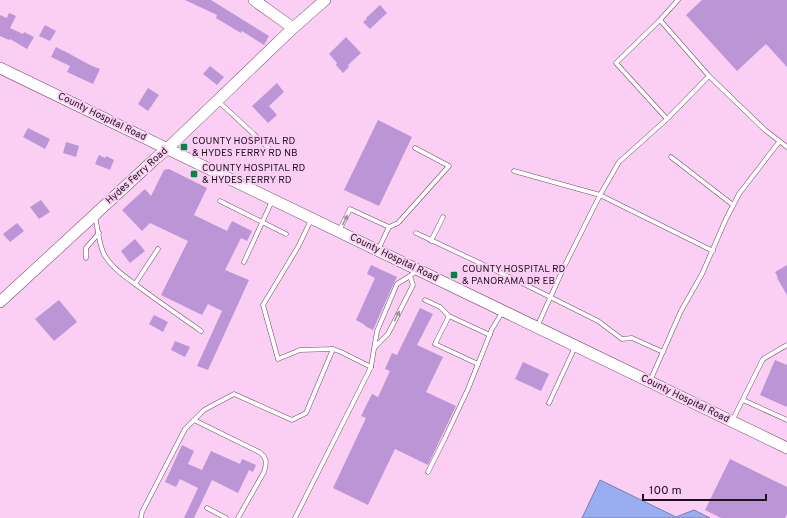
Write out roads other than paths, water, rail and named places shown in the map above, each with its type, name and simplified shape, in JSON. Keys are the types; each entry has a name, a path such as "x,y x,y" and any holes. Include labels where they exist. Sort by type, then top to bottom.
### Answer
{"main road":[{"path":"254,0 293,28"},
{"name":"Hydes Ferry Road","path":"0,302 168,148 293,28 325,0"},
{"name":"County Hospital Road","path":"0,68 378,250 414,273 503,311 732,422 787,447"}],"lane":[{"path":"667,119 616,63 678,0"},
{"path":"660,20 709,76 765,130 787,148"},
{"path":"537,327 564,267 600,195 619,162 667,119 709,76"},
{"path":"218,101 275,154"},
{"path":"650,382 681,311 702,274 733,205 739,194 780,142"},
{"path":"378,250 389,227 398,223 449,166 415,148"},
{"path":"671,157 733,205"},
{"path":"514,171 600,195 712,251"},
{"path":"244,262 273,199"},
{"path":"220,201 286,234"},
{"path":"339,231 350,209 389,227"},
{"path":"95,215 101,246 105,257 135,284 201,331"},
{"path":"432,241 443,217"},
{"path":"312,218 298,247 263,305 278,359 300,350 333,349 371,368"},
{"path":"86,258 86,248 99,233"},
{"path":"416,233 598,321 622,339 632,338 663,352"},
{"path":"135,284 158,250"},
{"path":"294,518 371,368 377,331 397,284 414,273"},
{"path":"374,347 388,334 414,285 414,273"},
{"path":"425,300 440,307 449,316 490,335"},
{"path":"428,472 468,390 492,329 503,311"},
{"path":"449,316 435,344 478,364"},
{"path":"732,422 763,359 787,344"},
{"path":"549,403 575,346"},
{"path":"141,518 142,512 185,429 204,410 234,394 292,420 306,413 333,349"},
{"path":"743,400 787,420"},
{"path":"194,420 264,455 266,460 264,472 238,518"},
{"path":"207,508 226,518"}],"water":[{"path":"600,480 676,517 694,510 710,518 582,518"}],"place":[{"name":"COUNTY HOSPITAL RD & HYDES FERRY RD NB","path":"184,147"},
{"name":"COUNTY HOSPITAL RD & HYDES FERRY RD","path":"194,174"},
{"name":"COUNTY HOSPITAL RD & PANORAMA DR EB","path":"454,275"}]}
